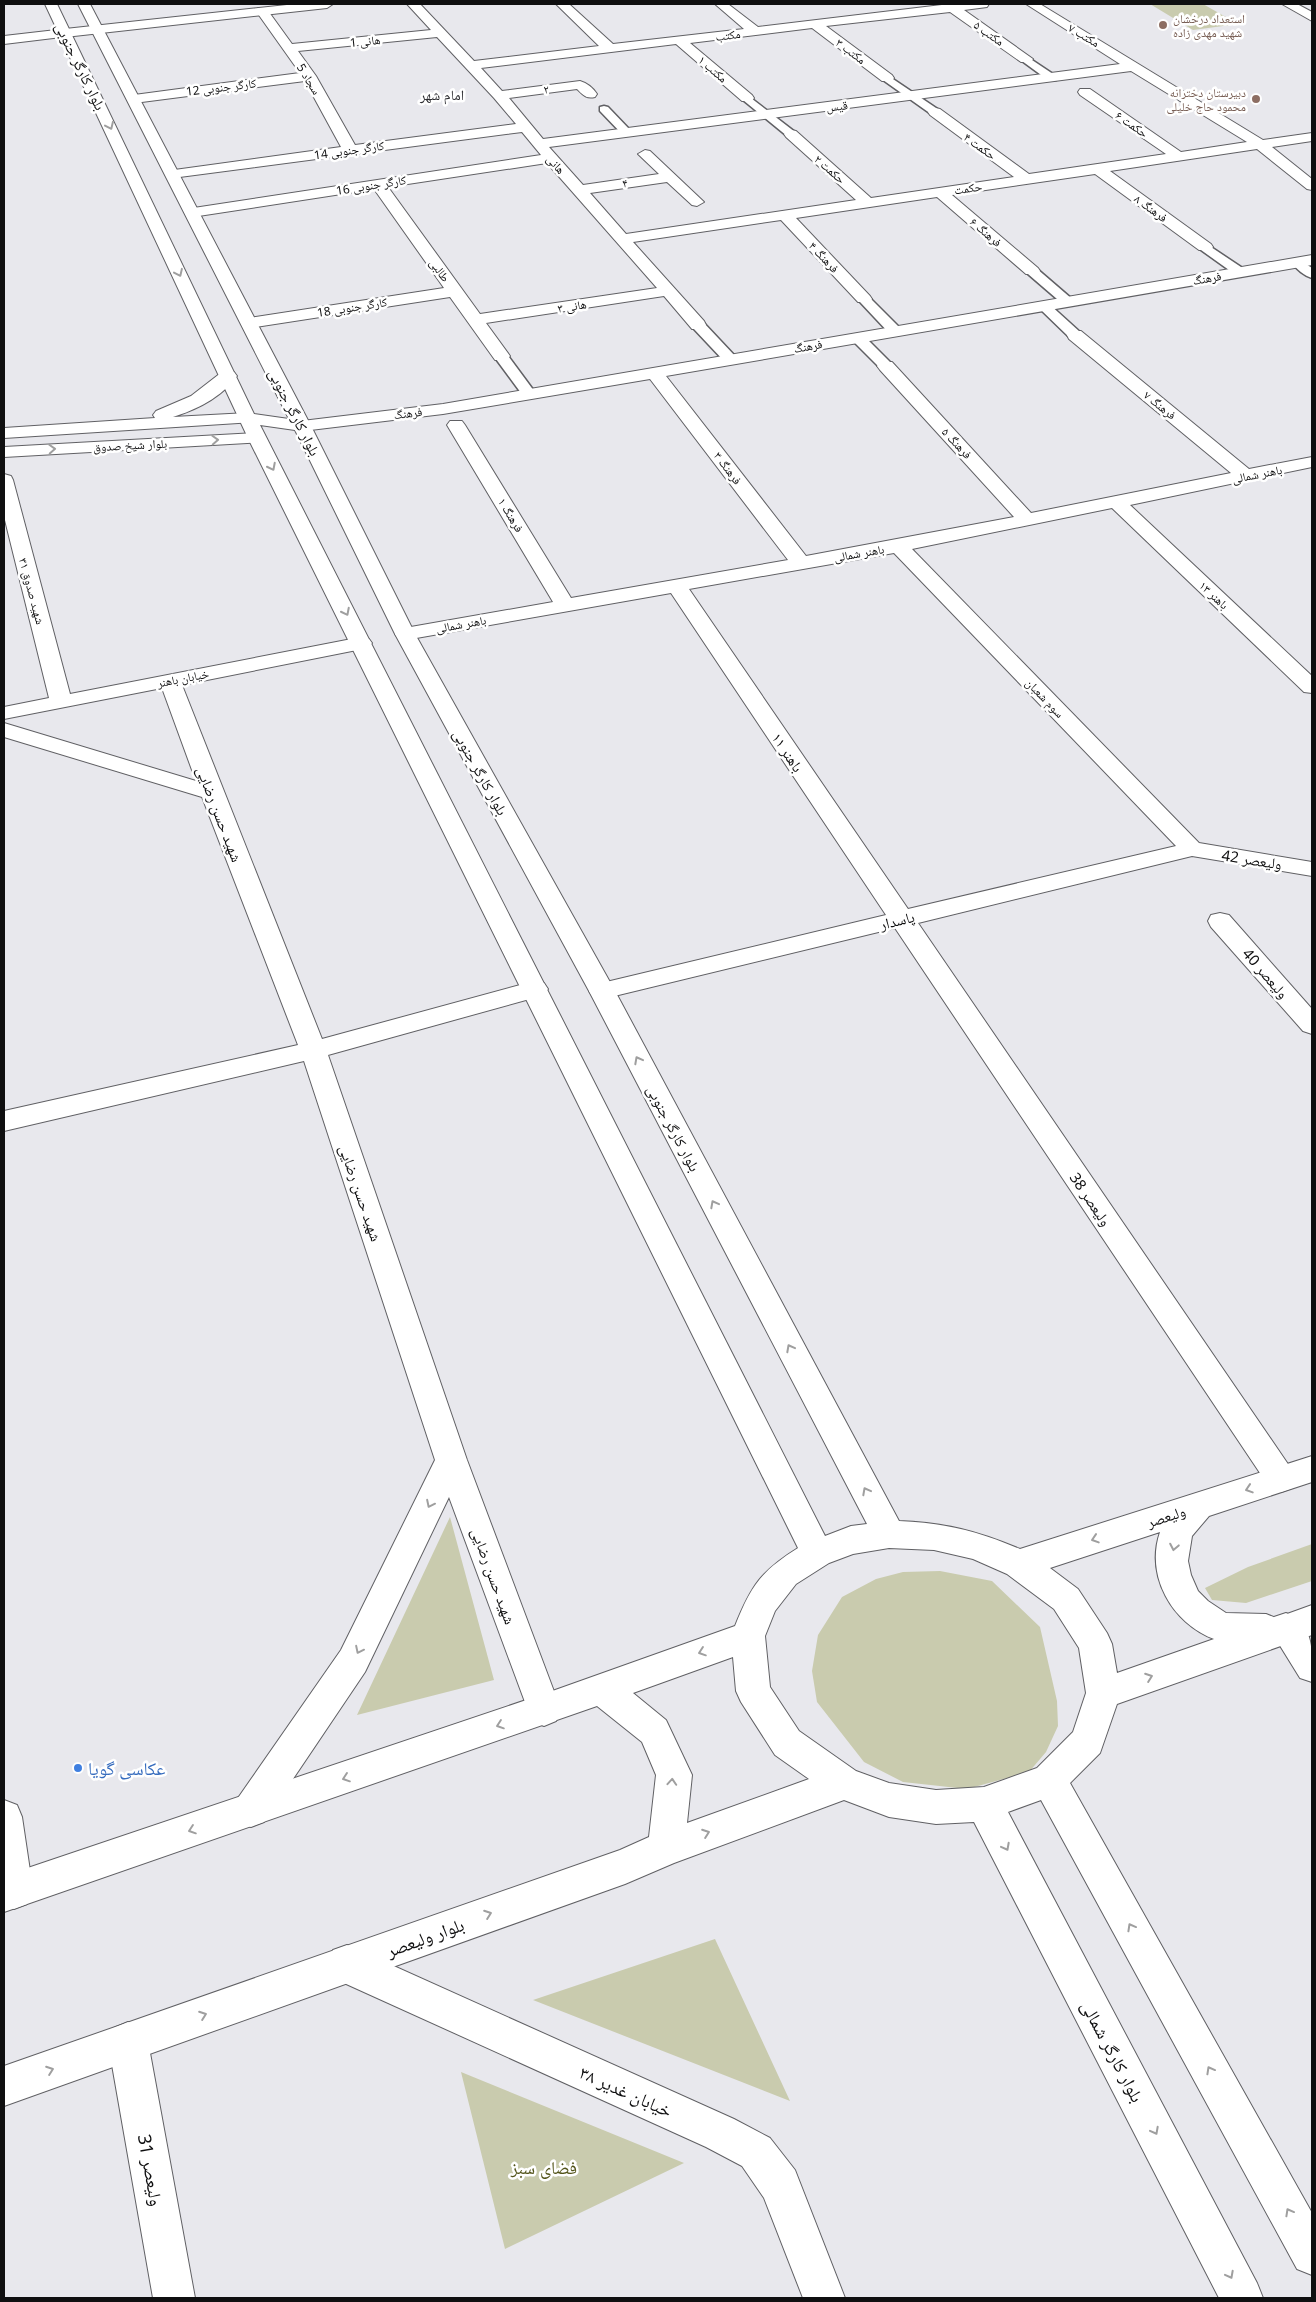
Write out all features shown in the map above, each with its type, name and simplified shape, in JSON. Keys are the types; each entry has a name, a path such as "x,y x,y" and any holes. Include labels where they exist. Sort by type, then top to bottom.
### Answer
{"street":[{"name":"بلوار کارگر جنوبی","path":"50,4 253,428 383,639 426,674 602,991 889,1534"},
{"name":"بلوار کارگر جنوبی","path":"84,4 302,426 383,639 393,672 535,989 817,1553"},
{"path":"4,40 262,11 280,6 327,4"},
{"name":"هانی","path":"413,4 499,95 551,158 698,325"},
{"path":"562,4 610,49"},
{"path":"721,4 755,31"},
{"path":"881,4 895,14"},
{"name":"مکتب","path":"472,65 983,4"},
{"name":"مکتب ۷","path":"1032,4 1259,144 1312,186"},
{"path":"1288,4 1312,17"},
{"name":"مکتب ۵","path":"952,7 1026,59"},
{"name":"سجاد 5","path":"262,11 309,76 350,150"},
{"name":"مکتب ۳","path":"814,24 887,78"},
{"name":"هانی 1","path":"289,48 441,33"},
{"name":"مکتب ۱","path":"680,40 747,98"},
{"name":"قیس","path":"540,144 1135,66"},
{"name":"۲","path":"499,95 585,89 567,70"},
{"name":"کارگر جنوبی 12","path":"134,99 309,76"},
{"name":"حکمت ۶","path":"1085,92 1179,156"},
{"name":"حکمت ۴","path":"935,112 1026,179"},
{"name":"کارگر جنوبی 14","path":"172,174 526,128"},
{"name":"حکمت ۲","path":"791,134 868,203"},
{"name":"حکمت","path":"623,239 1312,137"},
{"path":"645,154 697,202"},
{"name":"کارگر جنوبی 16","path":"192,212 551,158"},
{"path":"285,159 307,195"},
{"name":"فرهنگ ۸","path":"1098,168 1205,247"},
{"name":"۴","path":"580,190 670,176"},
{"name":"طالبی","path":"378,184 501,356"},
{"name":"فرهنگ ۶","path":"940,192 1032,271"},
{"name":"فرهنگ ۴","path":"784,214 864,299"},
{"name":"فرهنگ","path":"253,428 302,426 443,409 1305,261"},
{"name":"کارگر جنوبی 18","path":"249,323 455,291"},
{"name":"هانی ۳","path":"476,320 668,291"},
{"name":"فرهنگ ۷","path":"1075,335 1246,476"},
{"name":"فرهنگ ۵","path":"886,366 1027,520"},
{"name":"فرهنگ ۳","path":"654,372 801,563"},
{"path":"129,426 196,402 210,393 228,376"},
{"name":"فرهنگ ۱","path":"456,425 565,605"},
{"name":"بلوار شیخ صدوق","path":"4,433 129,426 253,428"},
{"name":"بلوار شیخ صدوق","path":"4,452 253,428"},
{"name":"باهنر شمالی","path":"383,639 898,546 1312,462"},
{"name":"شهید صدوق ۳۱","path":"4,480 61,702"},
{"name":"باهنر ۱۳","path":"1116,502 1312,687"},
{"name":"سوم شعبان","path":"898,546 1192,849"},
{"name":"باهنر ۱۱","path":"676,585 901,918"},
{"name":"خیابان باهنر","path":"4,713 383,639"},
{"path":"393,672 426,674"},
{"name":"شهید حسن رضایی","path":"170,680 212,793 313,1050 451,1460 544,1710"},
{"path":"4,730 212,793"},
{"name":"ولیعصر 42","path":"1192,849 1312,869"},
{"name":"پاسدار","path":"602,991 1192,849"},
{"name":"ولیعصر 38","path":"901,918 1282,1479"},
{"name":"ولیعصر 40","path":"1220,921 1312,1025"},
{"path":"4,1121 313,1050 535,989"},
{"path":"251,1810 354,1661 451,1460"},
{"name":"ولیعصر","path":"1019,1564 1312,1469"},
{"path":"1198,1506 1177,1532 1171,1560 1177,1586 1195,1612 1220,1626 1248,1630 1299,1624"},
{"path":"889,1534 934,1536 978,1546 1019,1564 1066,1599 1095,1644 1103,1693 1088,1741 1049,1780 984,1804 936,1807 889,1800 844,1783 787,1743 753,1690 748,1636 760,1603 784,1574 817,1553 851,1540 889,1534"},
{"path":"1299,1624 1312,1667"},
{"path":"1103,1693 1299,1624"},
{"path":"4,1818 9,1893 544,1710 600,1688 748,1636"},
{"path":"600,1688 654,1731 674,1775 666,1848"},
{"path":"1049,1780 1312,2254"},
{"name":"بلوار ولیعصر","path":"4,2086 625,1866 666,1848 844,1783"},
{"name":"بلوار کارگر شمالی","path":"984,1804 1242,2298"},
{"name":"خیابان غدیر ۳۸","path":"347,1964 720,2133 756,2152 780,2184 824,2298"},
{"name":"ولیعصر 31","path":"128,2042 174,2298"}],"lane":[{"path":"1026,59 1052,78"},
{"path":"887,78 935,112"},
{"path":"747,98 791,134"},
{"path":"604,109 627,133"},
{"path":"1205,247 1240,272"},
{"path":"1305,261 1312,274"},
{"path":"1032,271 1068,302"},
{"path":"864,299 895,331"},
{"path":"1044,306 1075,335"},
{"path":"698,325 730,359"},
{"path":"858,338 886,366"},
{"path":"501,356 529,394"}],"green space":[{"path":"1150,4 1203,4 1238,24 1193,30"},
{"path":"450,1517 494,1680 357,1715"},
{"path":"1312,1544 1312,1581 1246,1603 1212,1600 1205,1588 1248,1567"},
{"path":"940,1571 992,1581 1040,1627 1057,1701 1058,1726 1046,1752 1029,1772 967,1789 903,1782 864,1762 817,1702 812,1671 818,1635 842,1597 876,1579 903,1572"},
{"path":"715,1939 790,2101 533,2000"},
{"name":"فضای سبز","path":"461,2072 684,2163 505,2249"}],"place":[{"name":"استعداد درخشان شهید مهدی زاده","path":"1163,25"},
{"name":"دبيرستان دخترانه محمود حاج خلیلی","path":"1256,99"},
{"name":"عکاسی گویا","path":"78,1768"}],"district":[{"name":"امام شهر","path":"442,94"}]}
